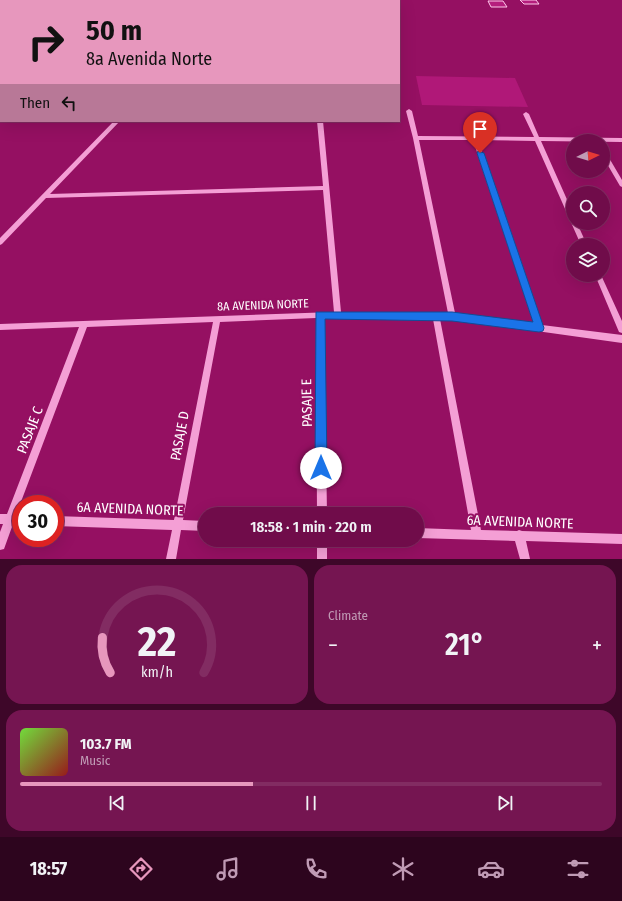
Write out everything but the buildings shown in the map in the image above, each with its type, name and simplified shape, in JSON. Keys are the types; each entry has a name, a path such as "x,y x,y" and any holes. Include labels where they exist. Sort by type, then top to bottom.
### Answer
{"street":[{"path":"409,112 416,138 452,316"},
{"path":"526,114 566,204"},
{"path":"0,242 116,122"},
{"path":"320,122 338,315"},
{"path":"416,138 566,140"},
{"path":"475,139 539,328"},
{"path":"610,140 622,140"},
{"path":"610,164 622,185"},
{"path":"45,196 326,188"},
{"path":"601,282 622,330"},
{"name":"8A AVENIDA NORTE","path":"0,327 320,315 452,316 622,339"},
{"name":"PASAJE E","path":"320,315 322,507"},
{"path":"436,316 477,534"},
{"name":"PASAJE D","path":"171,559 217,319"},
{"name":"PASAJE C","path":"0,545 5,519 84,324"},
{"name":"6A AVENIDA NORTE","path":"64,521 198,526"},
{"name":"6A AVENIDA NORTE","path":"424,532 622,539"},
{"path":"519,536 524,559"},
{"path":"322,547 322,559"}],"shaded area":[{"path":"416,76 515,78 528,107 422,105"}],"route":[{"path":"321,468 320,315 452,316 539,328 480,153"}]}
